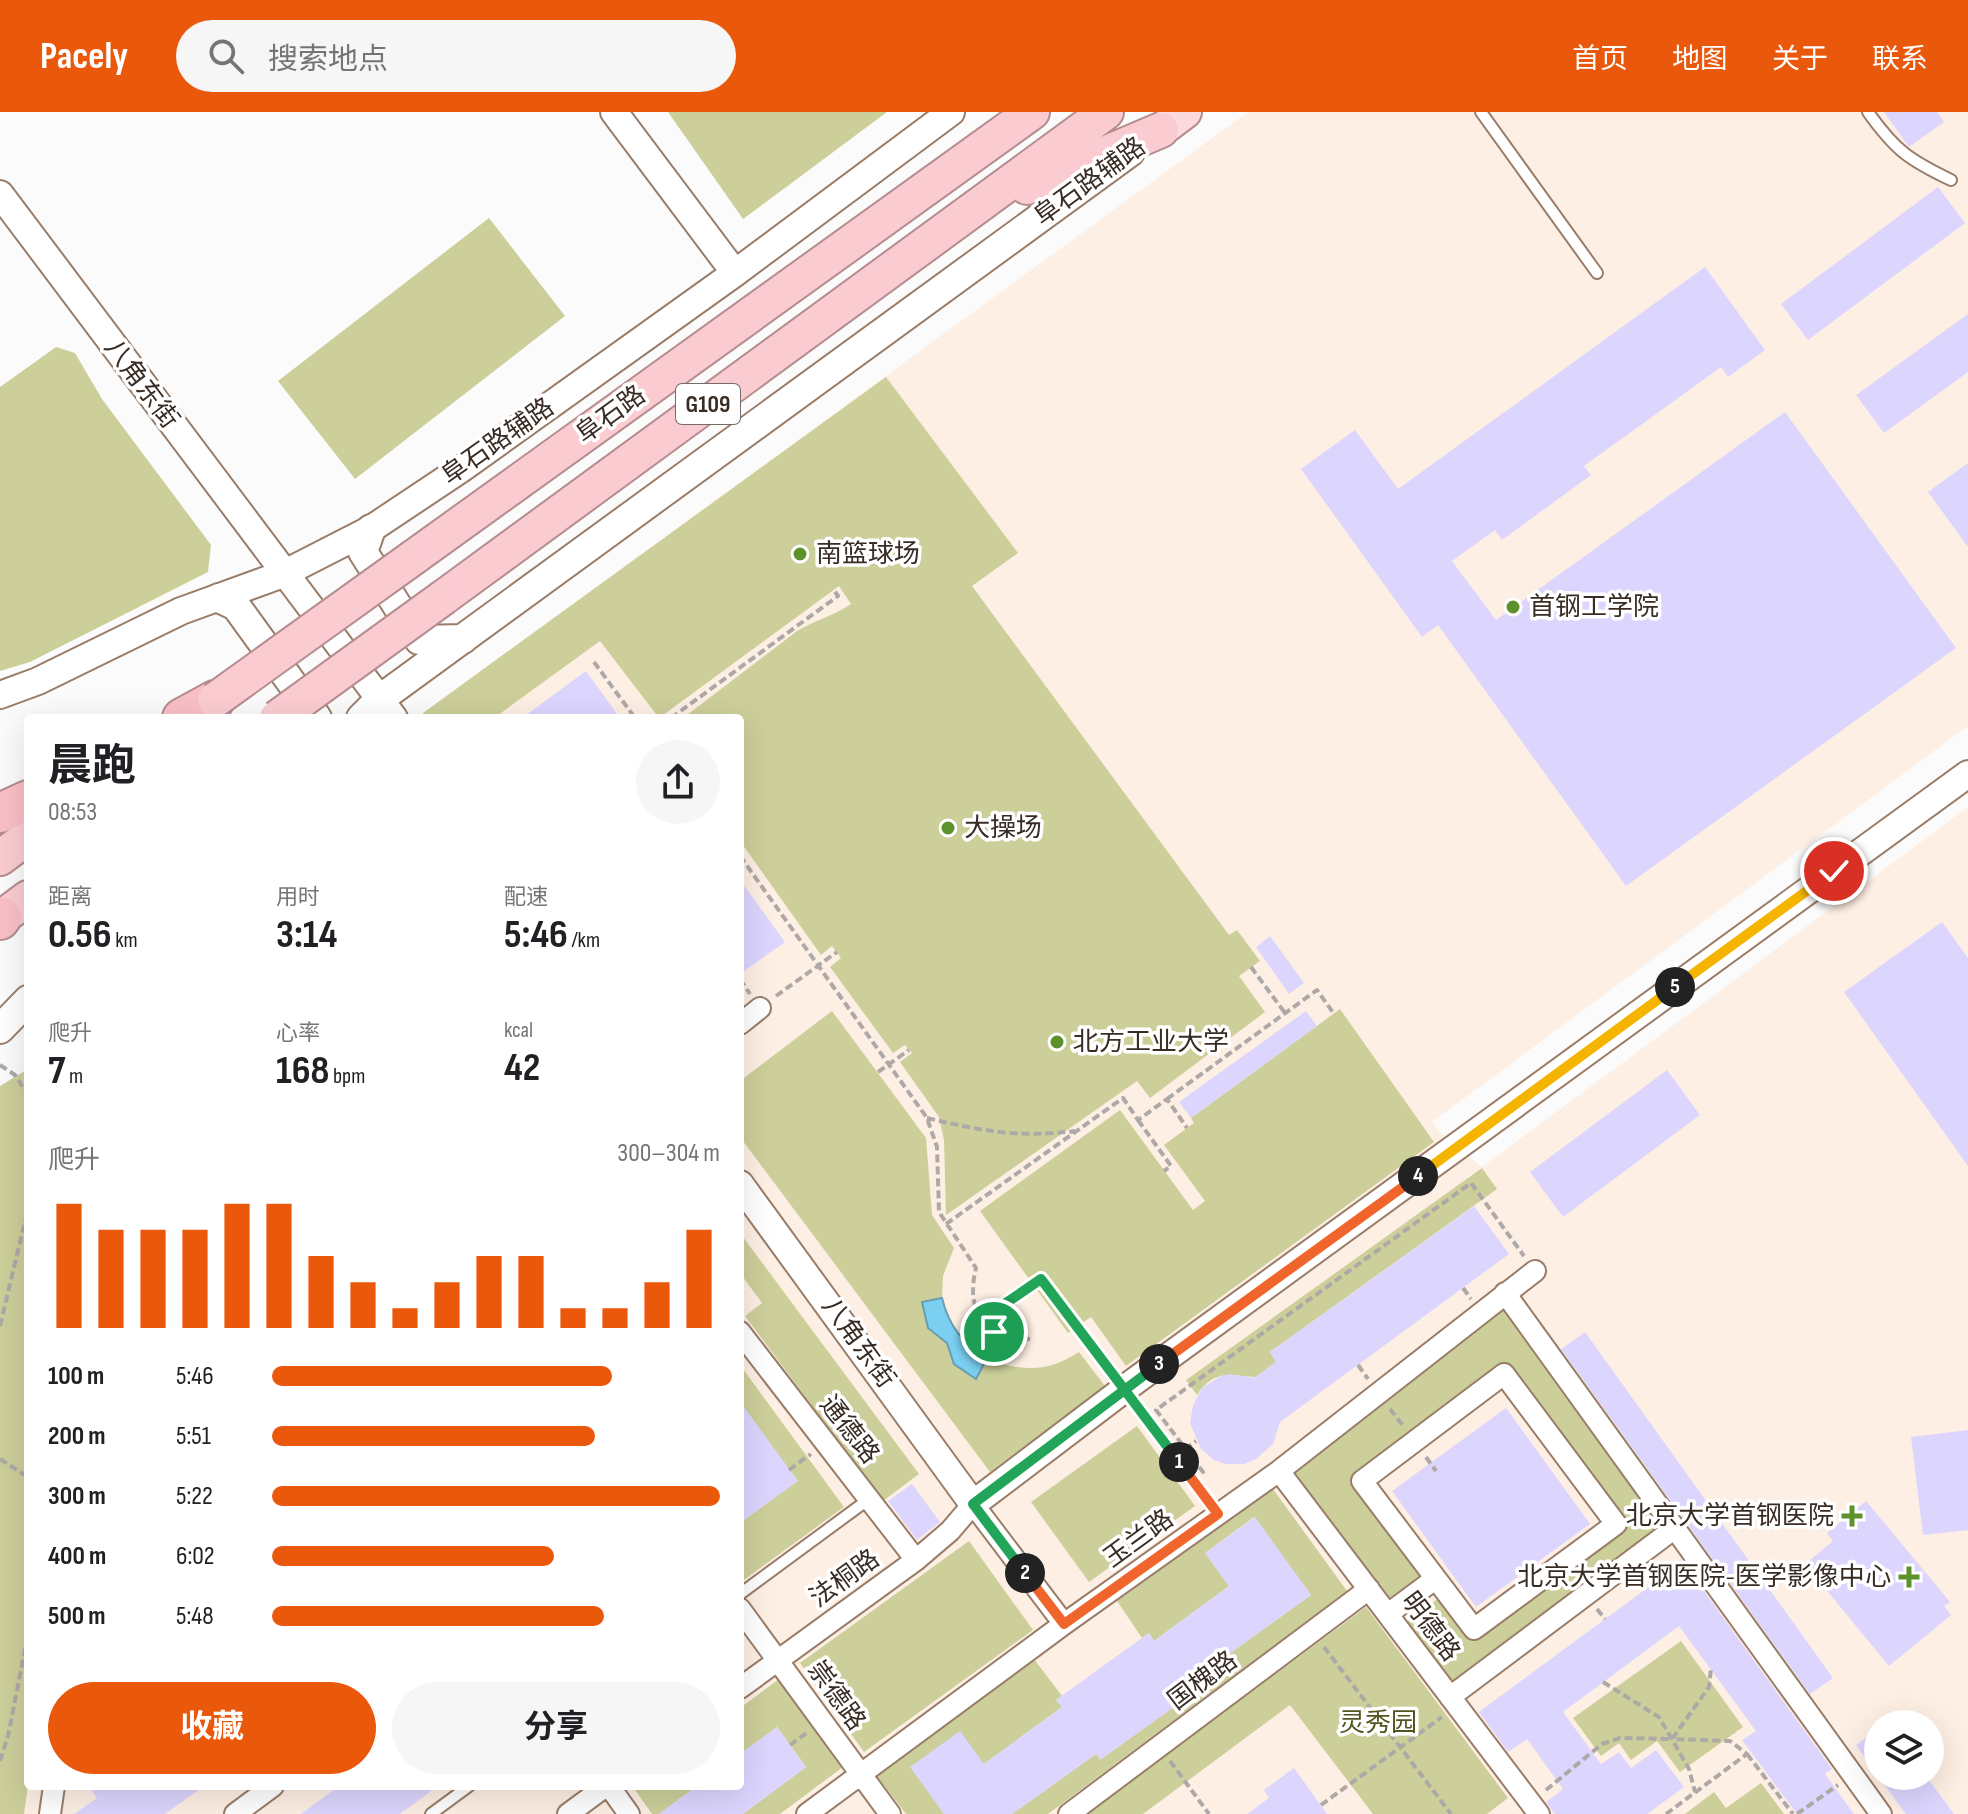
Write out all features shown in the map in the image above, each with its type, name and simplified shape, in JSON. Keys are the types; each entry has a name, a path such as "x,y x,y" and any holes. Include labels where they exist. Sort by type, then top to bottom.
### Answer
{"highway":[{"path":"900,206 1001,112"},
{"name":"阜石路","path":"196,712 1032,112"},
{"name":"阜石路","path":"283,714 1106,112"},
{"path":"971,211 1173,121"},
{"path":"0,813 24,802"},
{"path":"0,858 24,840"}],"main road":[{"name":"阜石路辅路","path":"379,712 463,639 1173,121"},
{"path":"371,529 363,552 419,640 463,639"},
{"path":"219,598 236,606 314,714"},
{"path":"0,1029 24,1004"}],"street":[{"path":"614,112 735,273"},
{"name":"阜石路辅路","path":"0,695 38,681 181,611 283,574 371,529 735,273 951,112"},
{"name":"八角东街","path":"0,194 283,574 379,712"},
{"path":"1064,1624 973,1504 1135,1381 1968,774"},
{"path":"744,1021 760,1008"},
{"name":"八角东街","path":"744,1189 973,1504"},
{"name":"玉兰路","path":"807,1814 1064,1624 1279,1471 1535,1271"},
{"path":"1505,1293 1881,1814"},
{"name":"通德路","path":"744,1337 916,1560"},
{"path":"1504,1374 1616,1524 1474,1629 1435,1579 1362,1481 1504,1374"},
{"name":"明德路","path":"1279,1471 1454,1701 1528,1810"},
{"name":"法桐路","path":"744,1685 916,1560 950,1531 973,1504"},
{"path":"1454,1701 1675,1528"},
{"path":"1388,1614 1435,1579"},
{"name":"国槐路","path":"1069,1814 1369,1589"},
{"name":"崇德路","path":"744,1614 890,1814"},
{"path":"50,1814 53,1790"},
{"path":"235,1814 268,1790"},
{"path":"568,1814 602,1790"},
{"path":"611,1790 629,1814"}],"lane":[{"path":"1481,112 1597,273"},
{"path":"1868,112 1889,142 1920,166 1951,180"},
{"path":"744,1591 869,1499"},
{"path":"431,1814 464,1790"}],"path":[{"path":"671,714 768,650 838,596 833,589"},
{"path":"594,662 632,714"},
{"path":"744,863 927,1118 937,1147 939,1212 976,1268 971,1287 981,1320 994,1332 1008,1338 1030,1339"},
{"path":"760,1008 837,952"},
{"path":"1251,967 1285,1013"},
{"path":"1138,1120 1317,990 1334,1014"},
{"path":"878,1072 909,1050"},
{"path":"0,1065 15,1075 24,1089"},
{"path":"946,1224 1123,1098 1171,1166 1164,1171"},
{"path":"1167,1099 1187,1128"},
{"path":"927,1118 1008,1135 1078,1131"},
{"path":"1192,1480 1203,1472 1156,1410 1471,1183 1535,1271"},
{"path":"0,1326 24,1226"},
{"path":"981,1320 1041,1279 1218,1514"},
{"path":"1358,1365 1436,1471"},
{"path":"1175,1456 1196,1441"},
{"path":"0,1459 24,1474"},
{"path":"1312,1631 1451,1814"},
{"path":"0,1761 24,1654"},
{"path":"1672,1739 1709,1687 1711,1668"},
{"path":"1603,1682 1659,1717 1689,1769 1695,1792"},
{"path":"1321,1805 1400,1747 1454,1701"},
{"path":"1528,1810 1602,1744 1620,1738 1730,1741 1747,1754 1795,1814 1853,1774"},
{"path":"1159,1746 1209,1814"},
{"path":"1666,1814 1747,1754"}],"shaded area":[{"path":"1248,112 1968,112 1968,726 1432,1122 1482,1167 1968,807 1968,1814 24,1814 27,1790 744,1790 744,714 423,713"}],"green space":[{"path":"668,112 887,112 743,219"},
{"path":"489,218 565,316 355,479 278,381"},
{"path":"56,347 75,353 102,399 211,545 208,572 30,662 0,671 0,387"},
{"name":"大操场","path":"886,377 1018,553 972,586 1229,935 1237,930 1260,961 1239,976 1265,1012 1150,1098 1137,1081 946,1215 944,1140 939,1117 900,1062 912,1053 905,1045 893,1053 830,967 841,958 832,946 821,955 744,847 744,714 688,714 797,631 851,604 839,586 664,714 656,714 600,641 500,714 423,713"},
{"path":"1340,1009 1434,1142 1126,1366 1091,1317 1068,1333 980,1211 1120,1110 1193,1210 1205,1201 1164,1145 1194,1123 1191,1118"},
{"path":"832,1011 926,1138 932,1215 954,1248 943,1276 942,1298 922,1303 928,1328 947,1343 954,1364 976,1378 986,1360 1034,1368 1055,1364 1079,1352 1105,1386 990,1472 744,1142 744,1078"},
{"path":"24,1071 24,1790 27,1790 24,1814 0,1814 0,1086"},
{"path":"1482,1168 1497,1189 1270,1352 1276,1362 1266,1369 1271,1377 1222,1376 1205,1385 1197,1395 1186,1380"},
{"path":"744,1238 919,1474 883,1501 745,1316 762,1303 744,1278"},
{"path":"1505,1303 1667,1528 1451,1686 1405,1623 1439,1598 1472,1640 1626,1524 1505,1362 1353,1479 1423,1575 1388,1601 1289,1472"},
{"path":"744,1370 844,1507 744,1580 744,1520 797,1481 744,1408"},
{"path":"1137,1426 1195,1506 1089,1582 1031,1502"},
{"path":"1273,1489 1347,1591 1048,1814 1012,1814 1096,1754 1101,1759 1192,1694 1186,1685 1311,1595 1254,1517 1205,1553 1229,1586 1154,1641 1149,1633 1142,1638 1117,1601"},
{"path":"969,1541 1033,1630 864,1752 800,1663"},
{"name":"灵秀园","path":"1366,1607 1508,1798 1487,1814 1373,1814 1290,1705 1143,1814 1087,1814"},
{"path":"1681,1641 1743,1727 1680,1772 1657,1741 1631,1760 1619,1743 1601,1756 1573,1718"},
{"path":"1034,1659 1062,1696 1056,1700 1062,1707 984,1764 944,1814 906,1814 876,1775"},
{"path":"779,1679 843,1767 780,1814 743,1814 806,1767 777,1727 744,1751 744,1705"},
{"path":"1761,1783 1784,1814 1685,1814 1714,1792 1726,1808"},
{"path":"635,1790 692,1790 659,1814 652,1814"}],"water":[{"path":"942,1298 958,1333 986,1360 976,1379 954,1364 947,1343 928,1328 922,1302"}],"building":[{"path":"1884,112 1937,112 1944,122 1909,147"},
{"path":"1938,187 1965,223 1808,340 1781,304"},
{"path":"1705,267 1765,350 1728,377 1721,367 1584,466 1591,475 1502,540 1495,530 1452,561 1496,620 1785,412 1956,648 1626,886 1438,625 1422,637 1301,469 1355,430 1398,489"},
{"path":"1968,314 1968,372 1884,433 1856,395"},
{"path":"1968,463 1968,547 1928,492"},
{"path":"586,671 617,714 527,714"},
{"path":"744,886 785,942 744,971"},
{"path":"1942,922 1968,958 1968,1166 1844,992"},
{"path":"1270,936 1304,983 1289,994 1256,947"},
{"path":"1306,1011 1317,1026 1191,1118 1179,1102"},
{"path":"1667,1070 1700,1115 1563,1217 1530,1172"},
{"path":"1474,1206 1509,1254 1280,1422 1273,1444 1256,1459 1244,1464 1225,1464 1214,1460 1201,1449 1190,1423 1193,1405 1202,1388 1229,1374 1254,1378 1276,1362 1270,1352"},
{"path":"1585,1332 1833,1678 1810,1694 1561,1349"},
{"path":"744,1407 798,1481 744,1520"},
{"path":"1506,1408 1590,1524 1476,1607 1392,1491"},
{"path":"1968,1430 1968,1530 1923,1535 1911,1437"},
{"path":"912,1484 940,1522 917,1540 888,1501"},
{"path":"1866,1501 1950,1602 1944,1606 1951,1615 1889,1666 1805,1564 1833,1541 1827,1533"},
{"path":"1255,1517 1311,1595 1186,1685 1192,1694 1100,1760 1096,1754 1012,1814 944,1814 910,1767 960,1731 984,1764 1062,1707 1056,1700 1149,1633 1154,1641 1229,1586 1205,1553"},
{"path":"1681,1559 1832,1769 1825,1774 1854,1814 1797,1814 1742,1740 1756,1731 1679,1626 1563,1712 1601,1764 1619,1752 1631,1768 1656,1750 1684,1787 1647,1814 1555,1814 1546,1802 1563,1789 1527,1739 1508,1752 1479,1712 1650,1586 1648,1584"},
{"path":"777,1727 806,1767 743,1814 659,1814 692,1790 744,1790 744,1751"},
{"path":"1864,1739 1864,1756 1856,1745"},
{"path":"1294,1768 1327,1814 1247,1814 1269,1798 1264,1790"},
{"path":"92,1790 198,1790 165,1814 74,1814 97,1798"},
{"path":"334,1790 433,1790 400,1814 301,1814"},
{"path":"1888,1790 1936,1790 1954,1814 1906,1814"}],"place":[{"name":"南篮球场","path":"800,554"},
{"name":"首钢工学院","path":"1513,607"},
{"name":"大操场","path":"948,828"},
{"name":"北方工业大学","path":"1057,1042"},
{"name":"北京大学首钢医院","path":"1852,1516"},
{"name":"北京大学首钢医院-医学影像中心","path":"1909,1577"}],"route":[{"path":"994,1332 981,1320 1041,1279 1085,1337 1121,1385 1157,1433 1175,1456 1218,1514 1064,1624 973,1504 1054,1443 1135,1381 1834,871"}]}
